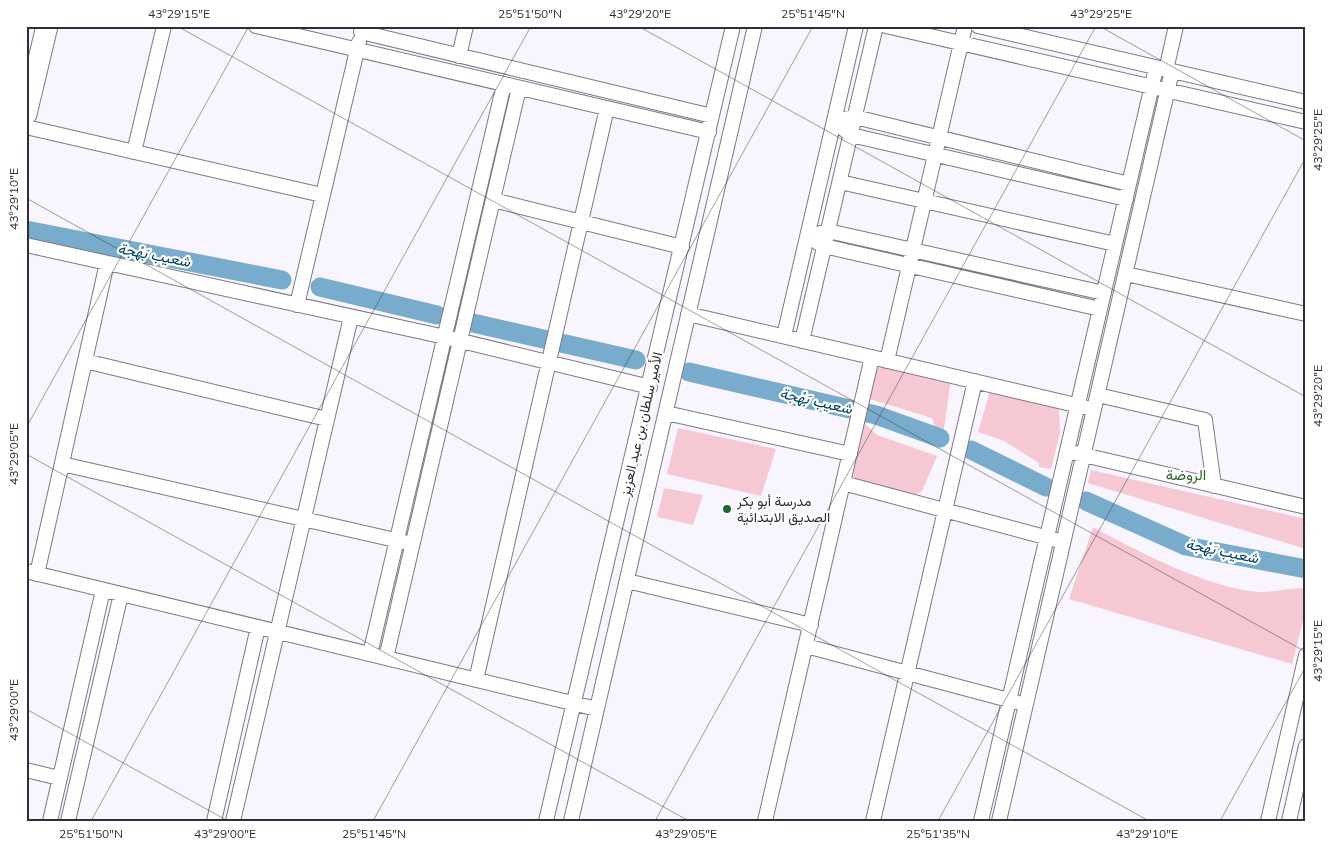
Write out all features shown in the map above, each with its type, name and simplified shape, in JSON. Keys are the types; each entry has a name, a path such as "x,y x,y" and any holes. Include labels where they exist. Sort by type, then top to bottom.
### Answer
{"highway":[{"path":"26,114 47,26"}],"street":[{"path":"134,152 164,26"},
{"path":"459,56 466,26"},
{"name":"الأمير سلطان بن عبد العزيز","path":"546,821 650,387 733,26"},
{"name":"الأمير سلطان بن عبد العزيز","path":"571,821 755,26"},
{"path":"784,336 856,26"},
{"path":"802,340 876,26"},
{"path":"886,26 1306,122"},
{"path":"888,360 965,26"},
{"path":"978,26 1306,102"},
{"path":"999,821 1168,91 1165,70 1176,26"},
{"path":"259,27 708,132"},
{"path":"296,305 362,29 459,56 712,116"},
{"path":"981,821 1152,87 1165,70"},
{"path":"370,654 504,84"},
{"path":"386,658 519,88"},
{"path":"476,680 607,108"},
{"path":"834,121 855,117 1129,184"},
{"path":"834,121 851,135 1126,199"},
{"path":"26,127 322,195"},
{"path":"840,182 1115,244"},
{"path":"493,200 682,247"},
{"path":"807,236 828,231 1104,293"},
{"path":"807,236 824,246 1100,309"},
{"path":"26,245 460,341 550,357 650,387"},
{"path":"107,263 62,464 32,573 597,709"},
{"path":"1126,274 1306,314"},
{"path":"688,314 1094,409"},
{"path":"233,821 351,317"},
{"path":"765,821 872,357"},
{"path":"85,362 327,420"},
{"path":"873,821 976,381"},
{"path":"1098,395 1205,420 1214,486"},
{"path":"666,413 850,454"},
{"path":"1067,452 1306,507"},
{"path":"62,464 412,544"},
{"path":"843,483 1064,542"},
{"path":"627,581 811,625"},
{"path":"50,821 103,590"},
{"path":"68,821 121,594"},
{"path":"214,821 258,627"},
{"path":"806,646 1026,704"},
{"path":"1268,821 1306,655"},
{"path":"1289,821 1306,746"},
{"path":"26,770 59,778"}],"shaded area":[{"path":"883,364 951,378 944,429 935,427 932,418 870,399 877,369"},
{"path":"990,391 1013,391 1059,409 1060,433 1051,469 1039,467 1039,463 1004,441 978,432"},
{"path":"864,423 877,435 937,456 922,491 913,496 854,481 850,477"},
{"path":"678,428 776,449 761,496 667,474"},
{"path":"1091,470 1306,519 1306,549 1088,483"},
{"path":"664,488 703,495 693,525 657,517"},
{"path":"1093,527 1151,557 1197,577 1220,584 1241,590 1260,592 1306,588 1306,609 1292,664 1069,599"}],"waterway":[{"name":"شعيب بَهْجة","path":"26,230 282,280"},
{"name":"شعيب بَهْجة","path":"320,287 437,315"},
{"name":"شعيب بَهْجة","path":"473,323 636,360"},
{"name":"شعيب بَهْجة","path":"689,372 876,415 940,438"},
{"name":"شعيب بَهْجة","path":"971,450 1046,487"},
{"name":"شعيب بَهْجة","path":"1086,501 1186,546 1306,569"}],"place":[{"name":"مدرسة أبو بكر الصديق الابتدائية","path":"727,509"}],"district":[{"name":"الروضة","path":"1186,475"}]}
